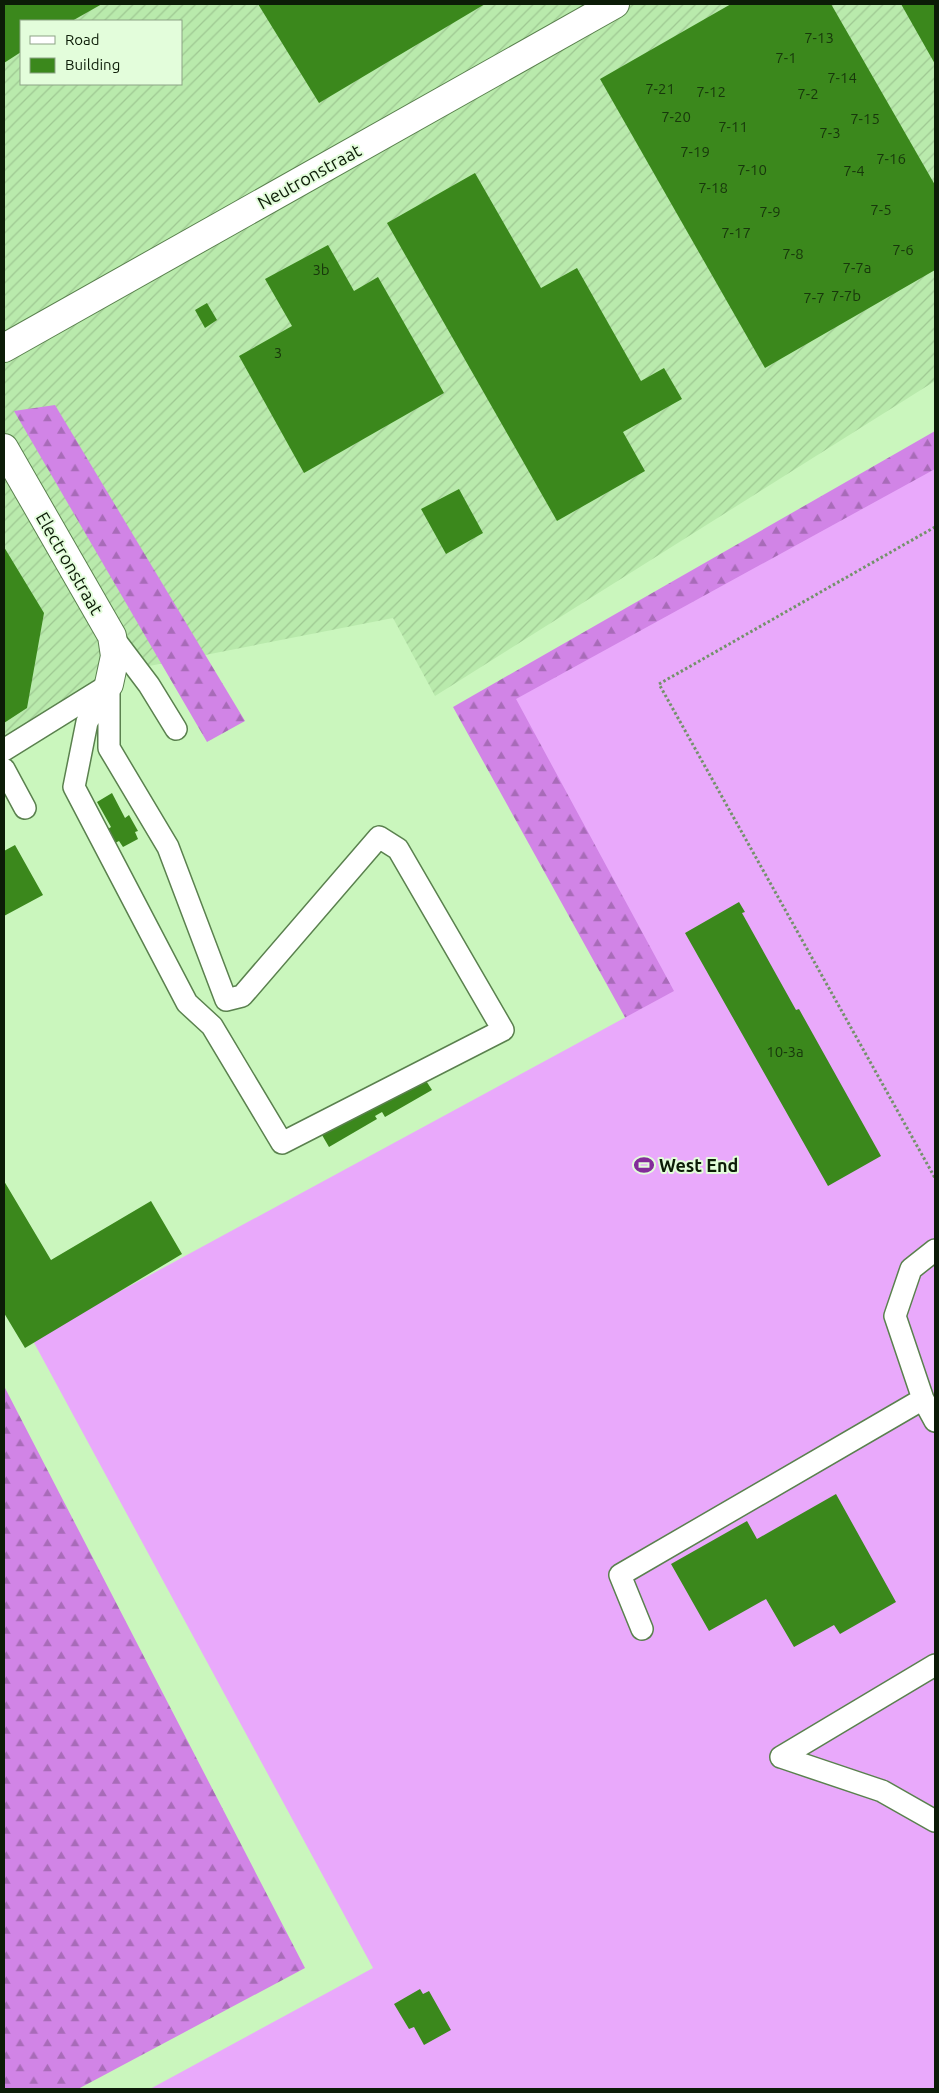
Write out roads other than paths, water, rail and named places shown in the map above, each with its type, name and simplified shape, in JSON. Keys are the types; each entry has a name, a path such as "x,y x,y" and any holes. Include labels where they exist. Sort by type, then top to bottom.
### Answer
{"street":[{"name":"Neutronstraat","path":"4,348 615,4"},
{"name":"Electronstraat","path":"4,448 112,636 115,656 109,684"}],"lane":[{"path":"112,636 149,685 176,729"},
{"path":"109,684 109,748 168,846 226,1000 242,996 379,837 398,850 503,1030 282,1143 212,1026 187,1003 74,786 87,722 109,684"},
{"path":"4,750 109,684"},
{"path":"4,769 25,808"},
{"path":"935,1250 911,1269 895,1316 923,1399 935,1421"},
{"path":"642,1629 620,1575 923,1399"},
{"path":"935,1665 781,1757 882,1791 935,1821"}],"place":[{"name":"West End","path":"644,1165"}]}
